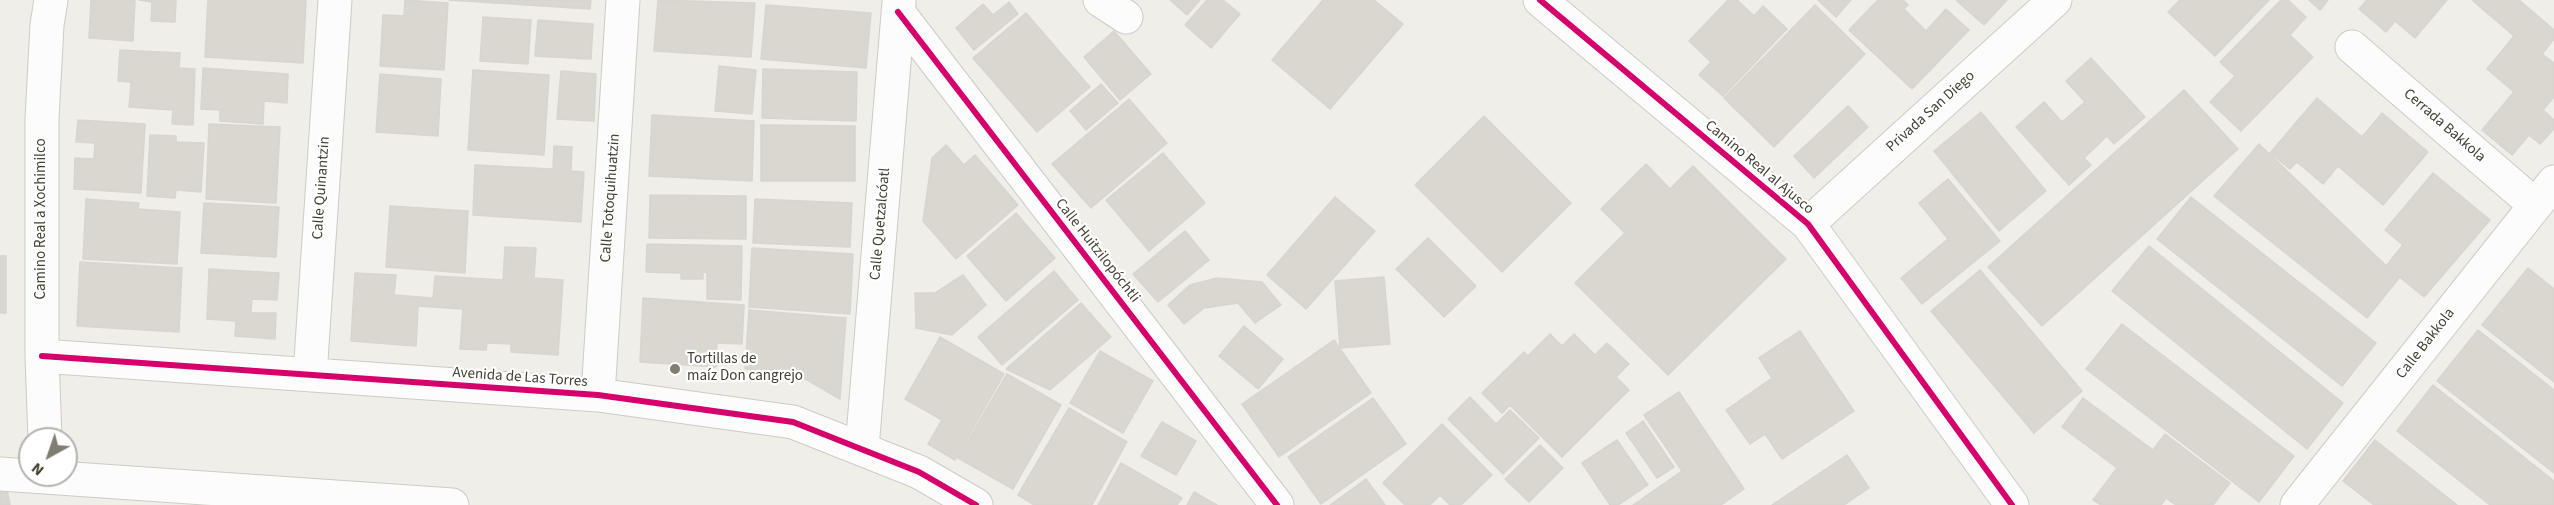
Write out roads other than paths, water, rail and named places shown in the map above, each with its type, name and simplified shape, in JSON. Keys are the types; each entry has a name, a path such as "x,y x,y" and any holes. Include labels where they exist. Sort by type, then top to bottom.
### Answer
{"street":[{"name":"Camino Real a Xochimilco","path":"45,427 42,356 42,119 47,25 51,0"},
{"name":"Calle Quinantzin","path":"310,375 335,0"},
{"name":"Calle Totoquihuatzin","path":"598,395 624,0"},
{"name":"Camino Real al Ajusco","path":"1540,0 1808,224 2012,505"},
{"name":"Privada San Diego","path":"1808,224 2055,0"},
{"name":"Calle Quetzalcóatl","path":"862,448 899,6"},
{"name":"Calle Huitzilopóchtli","path":"899,6 1277,505"},
{"name":"Cerrada Bakkola","path":"2352,47 2545,194"},
{"name":"Calle Bakkola","path":"2298,505 2545,194"},
{"name":"Avenida de Las Torres","path":"42,356 598,395 793,422 919,472 976,505"},
{"path":"0,474 18,478"},
{"path":"69,487 452,505"}],"place":[{"name":"Tortillas de maíz Don cangrejo","path":"675,369"}]}
